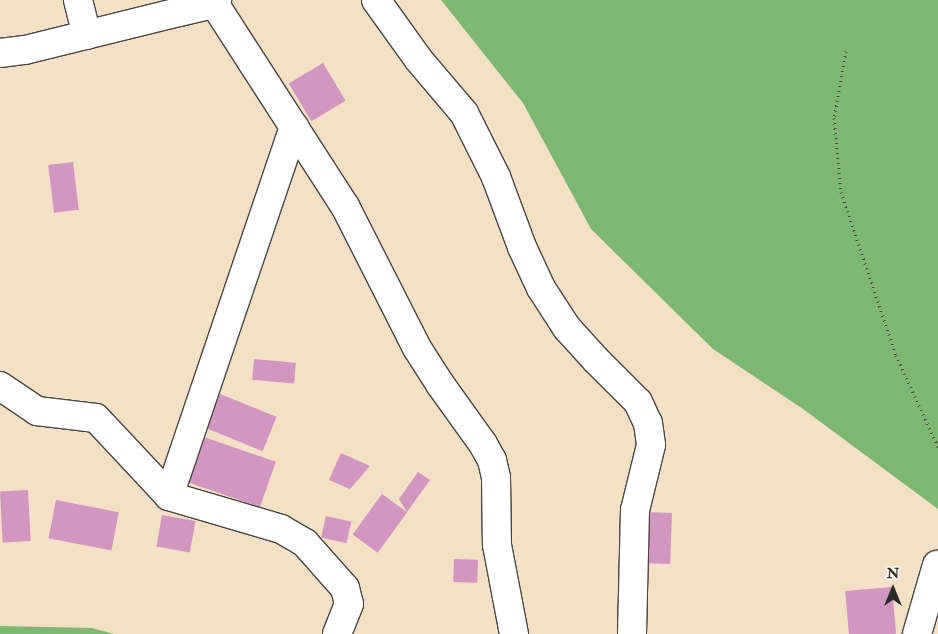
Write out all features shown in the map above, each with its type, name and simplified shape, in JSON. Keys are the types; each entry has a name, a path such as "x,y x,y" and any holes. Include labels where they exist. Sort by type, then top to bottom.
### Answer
{"street":[{"path":"78,0 87,35"},
{"path":"376,0 419,60 464,113 496,177 522,247 541,288 567,328 638,402 648,423 651,445 635,510 632,634"},
{"path":"0,54 87,35 214,1 345,206 417,348 440,384 484,444 492,460 496,477 497,545 514,634"},
{"path":"169,496 294,127"},
{"path":"0,386 37,411 96,418 169,496 281,529 306,543 345,588 349,604 337,634"},
{"path":"918,634 937,565"}],"path":[{"path":"846,51 834,118 841,192 896,355 938,447"}],"green space":[{"path":"441,0 938,0 938,509 803,409 713,349 591,229 523,103"},
{"path":"0,626 92,628 114,634 0,634"}],"building":[{"path":"323,63 346,101 311,121 289,84"},
{"path":"73,162 79,210 54,213 48,165"},
{"path":"254,359 296,363 294,384 252,380"},
{"path":"220,394 277,417 263,451 206,428"},
{"path":"201,436 276,462 260,507 185,481"},
{"path":"341,453 370,466 350,489 329,480"},
{"path":"418,472 430,480 407,512 399,499"},
{"path":"28,490 31,541 3,542 0,491"},
{"path":"382,494 407,512 378,553 353,534"},
{"path":"56,500 119,512 111,550 49,538"},
{"path":"644,512 672,513 670,564 642,563"},
{"path":"162,515 195,521 190,552 156,547"},
{"path":"326,516 351,522 346,543 321,537"},
{"path":"454,559 478,560 477,583 453,582"},
{"path":"892,587 896,634 849,634 845,591"}]}
